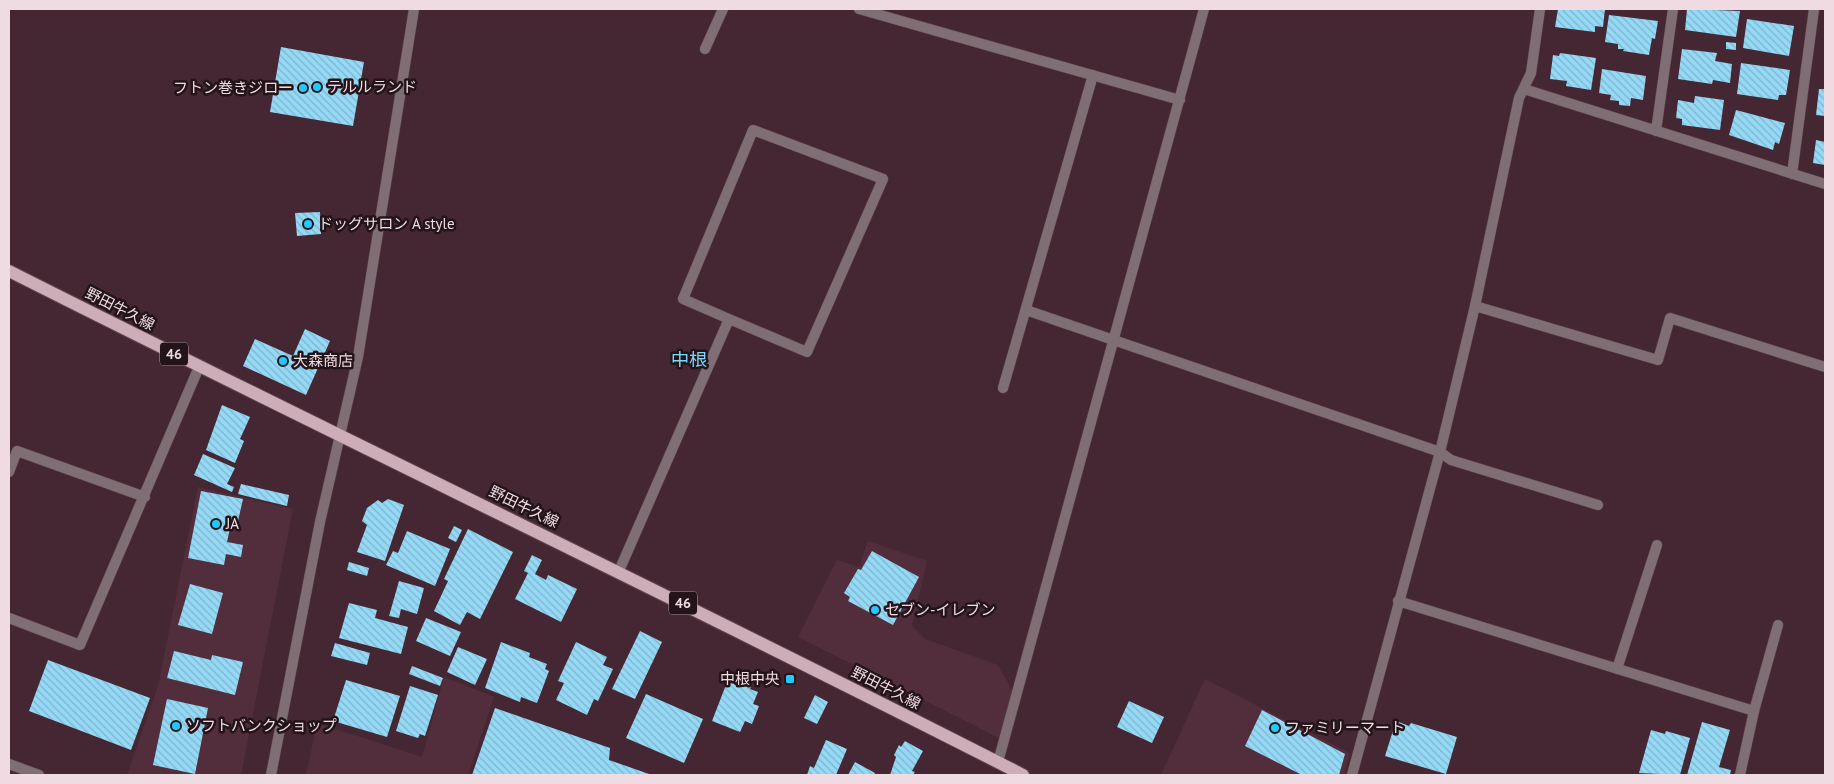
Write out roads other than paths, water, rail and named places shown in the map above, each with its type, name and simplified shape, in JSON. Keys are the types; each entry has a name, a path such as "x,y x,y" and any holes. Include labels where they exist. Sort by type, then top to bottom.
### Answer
{"main road":[{"name":"野田牛久線","path":"9,271 199,367 619,571 1023,775"}],"street":[{"path":"270,775 320,522 358,357 414,9"},
{"path":"706,49 723,9"},
{"path":"859,9 1180,100"},
{"path":"998,762 1204,9"},
{"path":"1352,775 1440,452 1475,306 1519,98 1532,73 1540,9"},
{"path":"1656,131 1673,9"},
{"path":"1792,174 1814,9"},
{"path":"1003,388 1093,75"},
{"path":"1524,89 1825,184"},
{"path":"753,130 883,179 807,352 729,319 683,299 753,130"},
{"path":"1475,306 1658,360 1670,318 1825,367"},
{"path":"1026,310 1440,452 1451,460 1598,505"},
{"path":"619,571 729,319"},
{"path":"9,618 80,645 145,497 199,367"},
{"path":"9,472 17,451 145,497"},
{"path":"1617,669 1656,545"},
{"path":"1398,601 1754,710"},
{"path":"1740,775 1754,710 1778,625"},
{"path":"9,764 40,775"}],"place":[{"name":"テルルランド","path":"317,87"},
{"name":"フトン巻きジロー","path":"303,88"},
{"name":"ドッグサロン A style","path":"308,224"},
{"name":"大森商店","path":"283,361"},
{"name":"JA","path":"216,524"},
{"name":"セブン-イレブン","path":"875,610"},
{"name":"中根中央","path":"790,679"},
{"name":"ソフトバンクショップ","path":"176,726"},
{"name":"ファミリーマート","path":"1275,728"}],"district":[{"name":"中根","path":"689,360"}]}
